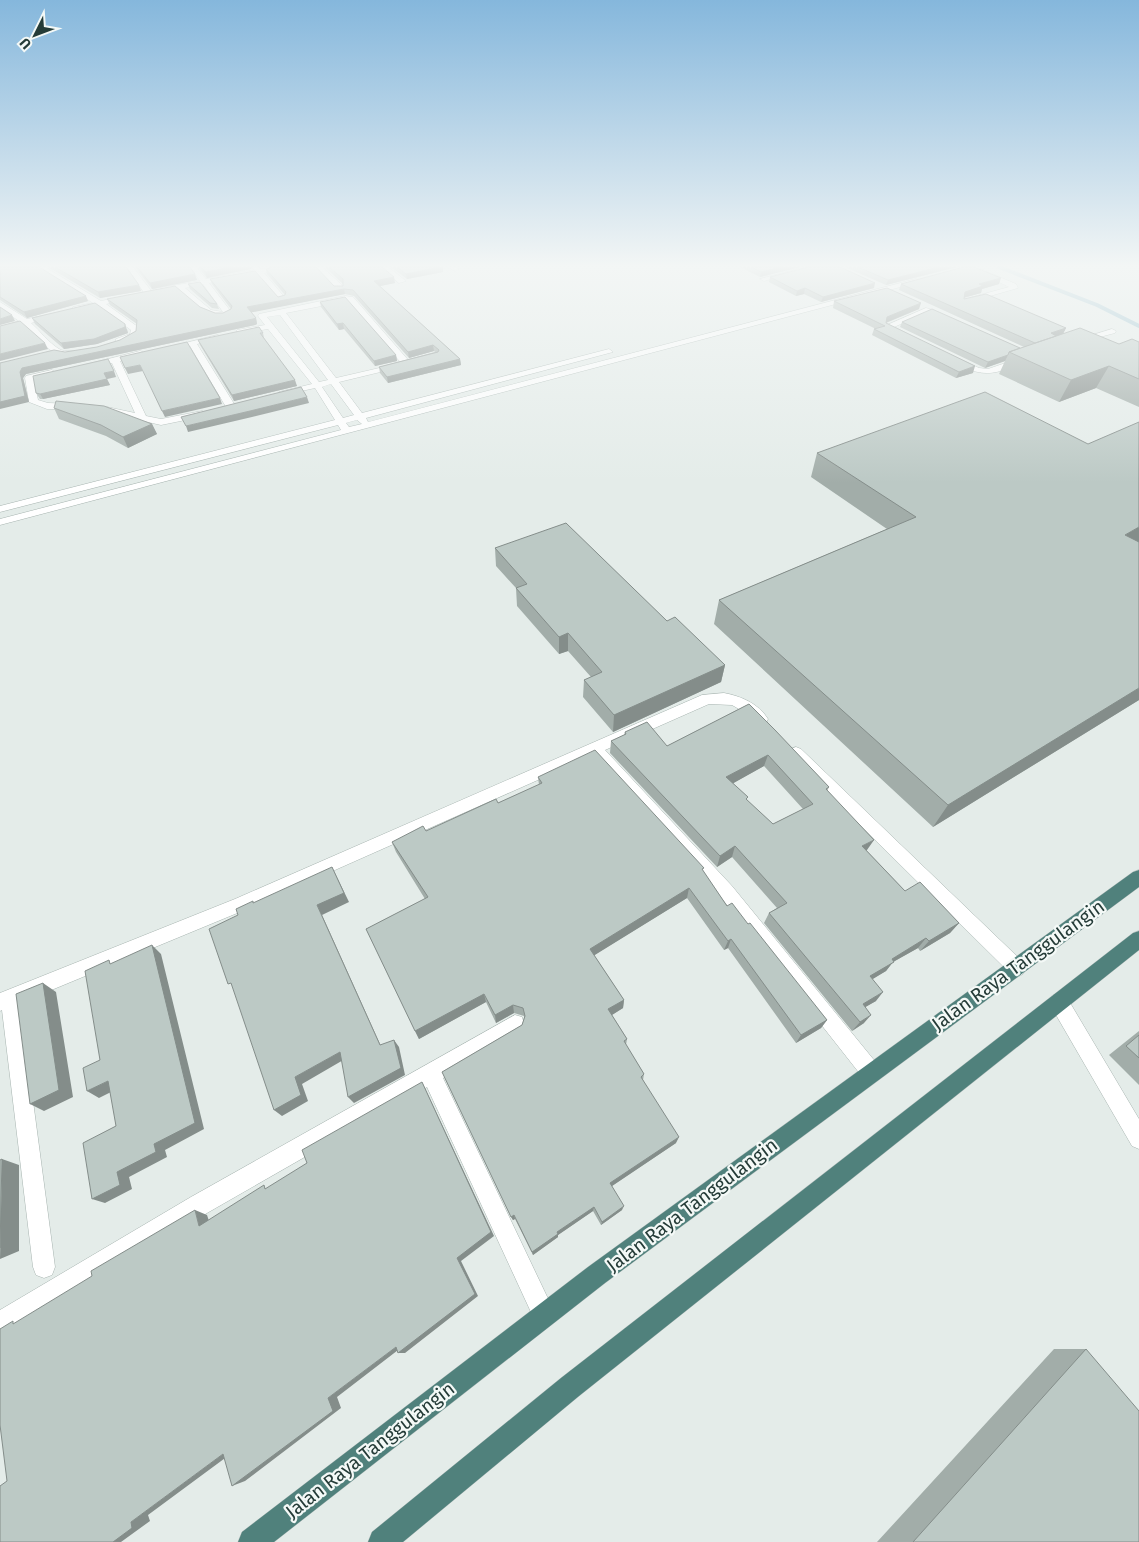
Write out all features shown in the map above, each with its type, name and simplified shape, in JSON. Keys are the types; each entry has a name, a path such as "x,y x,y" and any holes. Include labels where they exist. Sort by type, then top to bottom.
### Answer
{"highway":[{"name":"Jalan Raya Tanggulangin","path":"252,1542 544,1315 871,1072 1017,968 1139,877"},
{"path":"382,1542 570,1387 1139,939"}],"street":[{"path":"41,339 53,352 68,354 82,351"},
{"path":"108,344 126,339"},
{"path":"163,349 210,339"},
{"path":"280,339 318,385 346,431"},
{"path":"302,339 367,426"},
{"path":"269,397 411,362 389,339"},
{"path":"679,339 684,342"},
{"path":"0,522 695,339"},
{"path":"1068,344 1081,339"},
{"path":"192,343 222,409"},
{"path":"0,508 616,350"},
{"path":"77,368 153,351"},
{"path":"953,359 988,373 1033,356"},
{"path":"115,360 142,418"},
{"path":"58,372 29,378 34,402 46,406 87,408"},
{"path":"97,409 169,422 240,404"},
{"path":"44,1267 5,1000 241,904 707,699 723,697 734,699 746,705 1017,968"},
{"path":"594,748 726,891 871,1072"},
{"path":"1059,1002 1139,1140"},
{"path":"0,1323 199,1205 431,1074 515,1024"},
{"path":"431,1074 544,1315"}],"building":[{"path":"0,339 40,339 45,343 0,354"},
{"path":"56,339 94,339 94,339 61,343"},
{"path":"159,339 22,368 20,372 25,396 0,402 0,363 54,350 65,352 97,347 120,340"},
{"path":"264,339 295,380 232,395 198,340"},
{"path":"356,339 382,339 396,355 374,361"},
{"path":"396,339 438,339 460,359 387,377 379,367 438,352 439,350 433,345 408,352"},
{"path":"894,339 919,339 975,366 959,372"},
{"path":"938,339 1000,339 1020,348 1009,352 1008,355 988,362"},
{"path":"1026,339 1047,339 1035,343"},
{"path":"1048,339 1107,339 1119,344 1132,339 1139,342 1139,379 1109,366 1071,380 1009,352"},
{"path":"187,342 220,398 162,411 140,365 125,368 120,357"},
{"path":"108,359 114,371 104,373 107,379 40,394 36,393 33,376"},
{"path":"301,387 307,397 186,426 181,417"},
{"path":"985,392 1088,444 1139,422 1139,527 1125,535 1139,542 1139,688 948,805 719,600 916,517 817,453"},
{"path":"56,401 104,406 152,424 123,437 101,425 54,408"},
{"path":"566,523 667,621 675,617 725,665 614,715 584,680 602,672 568,633 559,637 516,588 527,584 495,548"},
{"path":"749,704 829,787 826,789 874,840 862,846 905,891 920,882 959,923 929,941 926,938 892,959 894,962 870,976 883,992 863,1004 871,1015 860,1022 769,913 787,903 735,846 720,856 611,741 647,722 667,746","holes":["768,755 813,804 773,824 726,777"]},
{"path":"595,750 704,868 702,869 727,906 732,903 748,924 750,923 827,1020 801,1035 731,939 728,941 689,888 590,949 624,1000 608,1009 627,1039 624,1041 644,1074 641,1077 679,1137 610,1183 624,1206 602,1222 594,1207 557,1232 558,1234 532,1252 514,1215 511,1217 442,1072 522,1025 525,1016 523,1008 513,1005 495,1015 484,994 415,1031 366,929 428,897 392,842 423,826 426,831 496,799 498,803 542,783 538,777"},
{"path":"332,867 344,893 317,905 380,1045 394,1040 401,1068 348,1097 340,1052 295,1077 301,1095 274,1110 231,983 228,984 209,929 238,915 236,909"},
{"path":"152,945 195,1123 154,1144 156,1152 117,1172 120,1185 92,1199 83,1143 116,1126 108,1081 87,1091 83,1068 100,1060 85,971 109,960 110,964"},
{"path":"43,983 59,1090 30,1104 16,994"},
{"path":"1139,1035 1139,1058 1126,1046"},
{"path":"422,1082 491,1232 457,1258 475,1294 398,1353 396,1347 328,1398 333,1411 232,1486 223,1454 131,1522 132,1528 113,1542 0,1542 0,1486 7,1481 0,1425 0,1329 13,1321 13,1324 92,1276 91,1271 195,1210 199,1226 264,1185 265,1189 307,1163 302,1150"},
{"path":"2,1159 0,1248 0,1160"},
{"path":"1086,1349 1139,1411 1139,1542 913,1542"}]}
